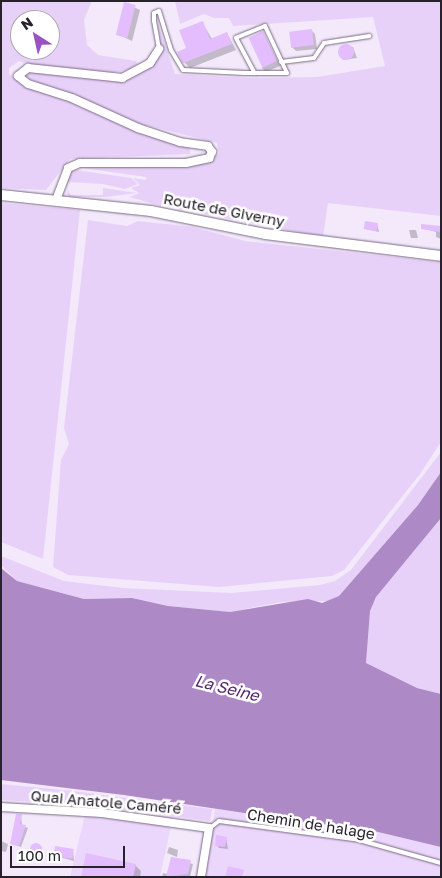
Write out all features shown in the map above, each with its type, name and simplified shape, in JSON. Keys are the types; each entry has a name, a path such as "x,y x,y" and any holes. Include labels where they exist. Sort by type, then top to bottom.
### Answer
{"main road":[{"name":"Route de Giverny","path":"1,195 151,211 274,236 441,256"}],"street":[{"path":"56,200 68,168 80,163 186,163 209,158 212,152 208,146 180,142 138,128 72,98 28,84 18,76 28,68 122,78 150,63 159,48"},
{"name":"Quai Anatole Caméré","path":"1,807 102,813 209,828"},
{"path":"201,877 209,828"}],"lane":[{"path":"159,48 154,13 159,11 171,50 183,70 255,73 287,73 265,26 236,38 255,73"},
{"path":"282,62 314,58 324,43 369,36"},
{"name":"Chemin de halage","path":"209,828 219,821 359,840 441,863"}],"shaded area":[{"path":"1,1 92,1 84,20 87,45 98,55 136,61 138,64 129,70 109,73 45,68 19,61 9,68 9,74 23,84 190,145 190,154 70,159 46,190 1,188"},
{"path":"175,1 441,1 441,216 328,203 323,237 154,204 130,197 139,193 131,188 140,185 133,178 146,180 146,177 83,168 80,165 196,164 219,154 217,143 141,124 32,81 23,74 28,70 118,79 160,53 158,24 175,74 250,78 317,77 385,66 373,17 233,26 229,18 214,18 204,14 180,24"},
{"path":"76,170 131,178 138,184 125,189 103,184 67,182 69,172"},
{"path":"103,188 137,193 105,197 69,197 67,195 68,190 71,195 103,195"},
{"path":"1,203 80,210 43,559 1,542"},
{"path":"88,220 127,226 138,221 193,227 245,241 441,262 441,442 420,474 344,570 332,576 219,587 68,575 53,567 61,460 69,444 64,428"},
{"path":"441,452 441,472 418,505 339,596 331,601 281,602 230,612 168,606 132,598 84,599 17,581 1,565 1,556 64,581 123,588 231,593 320,585 335,581 351,570"},
{"path":"441,518 441,694 417,688 366,663 370,611 376,597"},
{"path":"1,784 73,791 212,809 210,821 85,805 1,800"},
{"path":"83,807 173,817 160,877 70,877 85,815"},
{"path":"215,809 318,824 353,826 434,844 441,847 441,877 205,877"}],"water":[{"name":"La Seine","path":"441,472 441,518 376,597 370,611 366,663 417,688 441,694 441,847 353,826 318,824 124,795 1,780 1,568 17,581 84,599 132,598 168,606 230,612 308,599 322,603 339,596 418,505"}],"building":[{"path":"124,2 136,5 127,38 116,35"},
{"path":"203,21 210,39 227,32 232,44 183,63 177,52 186,48 179,30"},
{"path":"312,29 314,45 291,48 289,32"},
{"path":"263,31 277,61 262,68 248,38"},
{"path":"346,44 352,46 354,52 352,58 346,60 340,58 338,52 340,46"},
{"path":"365,221 378,223 377,231 364,229"},
{"path":"421,224 441,226 441,232 421,229"},
{"path":"16,814 22,814 20,824 26,825 19,846 10,844"},
{"path":"216,835 227,837 225,847 215,846"},
{"path":"36,843 42,849 36,855 30,849"},
{"path":"55,846 74,849 72,859 53,856"},
{"path":"86,853 136,864 133,877 81,877"},
{"path":"171,857 191,860 188,874 166,877"},
{"path":"228,866 244,870 242,877 225,877"}]}
